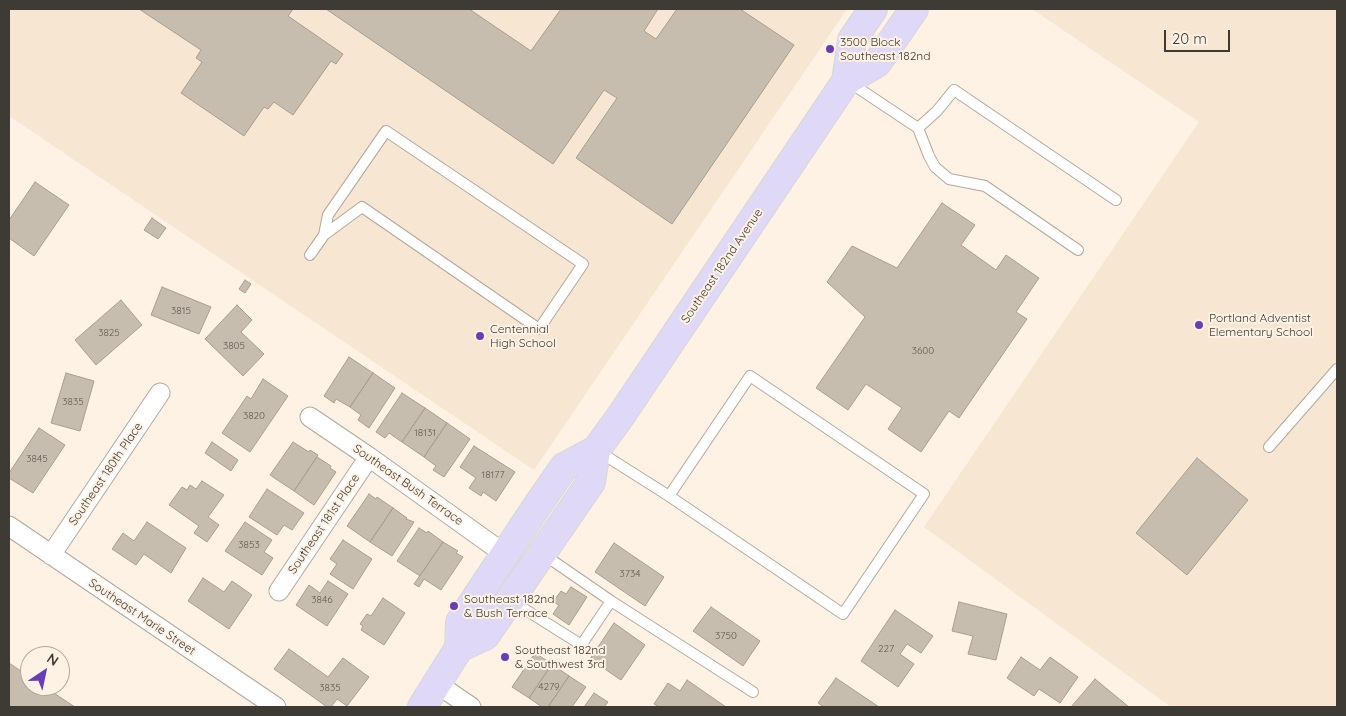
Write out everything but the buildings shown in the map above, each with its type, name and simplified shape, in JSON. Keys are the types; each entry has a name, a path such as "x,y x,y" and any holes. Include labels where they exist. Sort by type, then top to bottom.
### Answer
{"main road":[{"name":"Southeast 182nd Avenue","path":"853,76 852,40 873,9"},
{"path":"853,76 861,58 893,9"},
{"name":"Southeast 182nd Avenue","path":"596,450 591,482 510,600 485,636 459,648 460,622 564,467 596,450 853,76 877,63 914,9"},
{"path":"422,707 459,648"}],"street":[{"name":"Southeast 180th Place","path":"51,555 160,394"},
{"name":"Southeast Bush Terrace","path":"310,417 506,554"},
{"name":"Southeast 181st Place","path":"279,591 369,457"},
{"name":"Southeast Marie Street","path":"9,526 276,707"},
{"path":"436,683 471,707"}],"lane":[{"path":"853,76 918,128 936,168 948,178 985,186 1078,250"},
{"path":"918,128 937,111 954,90 1116,200"},
{"path":"310,255 324,235 362,207 539,329 583,264 386,131 328,215 324,235"},
{"path":"1269,447 1337,369"},
{"path":"596,450 669,496 843,614 924,494 750,376 669,496"},
{"path":"542,553 611,602 752,692"},
{"path":"510,600 580,644 582,644 611,602"}],"shaded area":[{"name":"Centennial High School","path":"9,9 847,9 534,470 9,116"},
{"name":"Portland Adventist Elementary School","path":"1032,9 1337,9 1337,707 1171,707 924,527 1199,122"}],"place":[{"name":"3500 Block Southeast 182nd","path":"830,49"},
{"name":"Portland Adventist Elementary School","path":"1199,325"},
{"name":"Centennial High School","path":"480,336"},
{"name":"Southeast 182nd & Bush Terrace","path":"454,606"},
{"name":"Southeast 182nd & Southwest 3rd","path":"505,657"}]}
